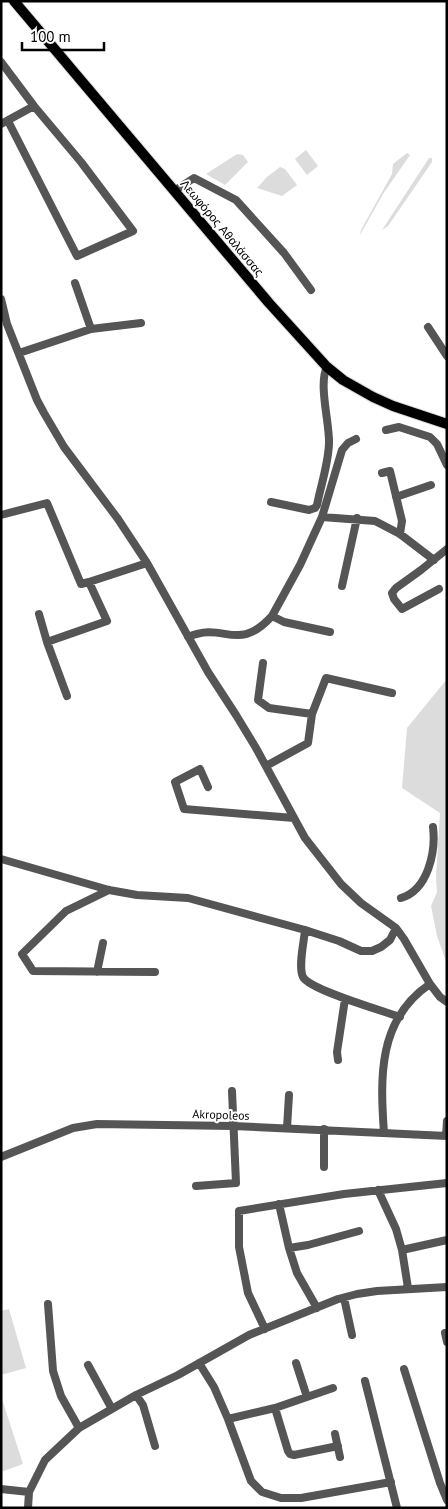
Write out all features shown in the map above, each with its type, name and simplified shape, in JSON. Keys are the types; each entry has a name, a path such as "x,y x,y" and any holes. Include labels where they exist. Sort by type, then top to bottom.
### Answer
{"main road":[{"name":"Λεωφόρος Αθαλάσσας","path":"14,1 174,191 327,367 351,385 373,398 447,424"}],"street":[{"path":"1,62 34,106 81,162 132,231 78,256 4,123 34,106"},
{"path":"174,191 194,178 236,200 284,253 311,290"},
{"path":"75,283 91,329"},
{"path":"1,299 7,324 38,400 64,447 118,519 147,563 188,637 266,766 305,838 341,884 361,903 396,928 430,984 440,997 447,1002"},
{"path":"19,353 91,329 141,323"},
{"path":"428,327 447,356"},
{"path":"271,502 310,510 317,506 327,465 329,442 324,379 324,372 327,367"},
{"path":"386,430 399,427 430,437 437,444 447,465"},
{"path":"188,637 198,633 209,632 240,636 250,634 262,627 272,616 300,565 322,517 342,450 348,443 356,439"},
{"path":"382,473 390,471 402,521 400,534"},
{"path":"396,496 431,485"},
{"path":"1,515 48,503 81,584 147,563"},
{"path":"322,517 357,518 374,521 400,534 434,560"},
{"path":"342,586 357,518"},
{"path":"439,589 402,609 392,593 447,549"},
{"path":"47,642 107,620 89,582"},
{"path":"39,614 67,696"},
{"path":"272,616 284,622 330,632"},
{"path":"263,664 258,700 269,708 312,714"},
{"path":"266,766 308,743 312,714 326,678 392,694"},
{"path":"208,787 200,769 175,782 184,809 294,818"},
{"path":"401,898 411,895 415,891 430,864 434,846 433,827"},
{"path":"1,859 109,890 137,895 188,898 305,930 339,941 361,951 372,951 381,947 390,940 396,928"},
{"path":"109,890 66,911 22,954 33,971 155,972"},
{"path":"305,930 301,971 304,979 345,999 400,1017"},
{"path":"97,972 103,943"},
{"path":"384,1133 382,1095 384,1053 403,1010 430,984"},
{"path":"338,1060 337,1052 345,999"},
{"path":"196,1186 236,1183 232,1090"},
{"path":"287,1128 289,1096"},
{"path":"447,1121 447,1136"},
{"name":"Akropoleos","path":"1,1158 63,1132 89,1125 233,1126 447,1136"},
{"path":"324,1130 324,1167"},
{"path":"266,1329 248,1293 239,1247 239,1211 344,1194 447,1183"},
{"path":"378,1190 396,1229 402,1250 408,1288"},
{"path":"279,1204 297,1273 317,1308"},
{"path":"289,1248 308,1245 359,1231"},
{"path":"402,1250 447,1240"},
{"path":"28,1508 29,1492 45,1460 79,1428 136,1395 200,1363 249,1335 344,1298 377,1291 447,1287"},
{"path":"344,1298 352,1335"},
{"path":"48,1304 53,1371 62,1396 79,1428"},
{"path":"445,1333 447,1342"},
{"path":"200,1363 214,1386 251,1481 262,1492 280,1498 302,1498 391,1482"},
{"path":"296,1363 307,1397"},
{"path":"88,1365 112,1409"},
{"path":"404,1369 447,1500"},
{"path":"365,1381 397,1508"},
{"path":"228,1419 275,1408 333,1388"},
{"path":"136,1395 143,1405 155,1446"},
{"path":"275,1408 290,1454 294,1455 338,1446"},
{"path":"335,1434 340,1457"},
{"path":"1,1489 29,1492"}],"shaded area":[{"path":"306,150 318,166 307,175 295,159"},
{"path":"407,153 410,155 383,194 360,235 392,174 393,164"},
{"path":"237,154 243,155 248,162 225,185 206,174"},
{"path":"429,158 432,158 432,162 388,226 382,230"},
{"path":"280,167 285,169 297,185 282,196 257,188 267,177"},
{"path":"447,679 447,964 437,936 431,906 437,892 436,877 440,813 402,788 407,728"},
{"path":"9,1309 26,1368 1,1375 1,1311"},
{"path":"1,1396 23,1464 1,1472"}]}
